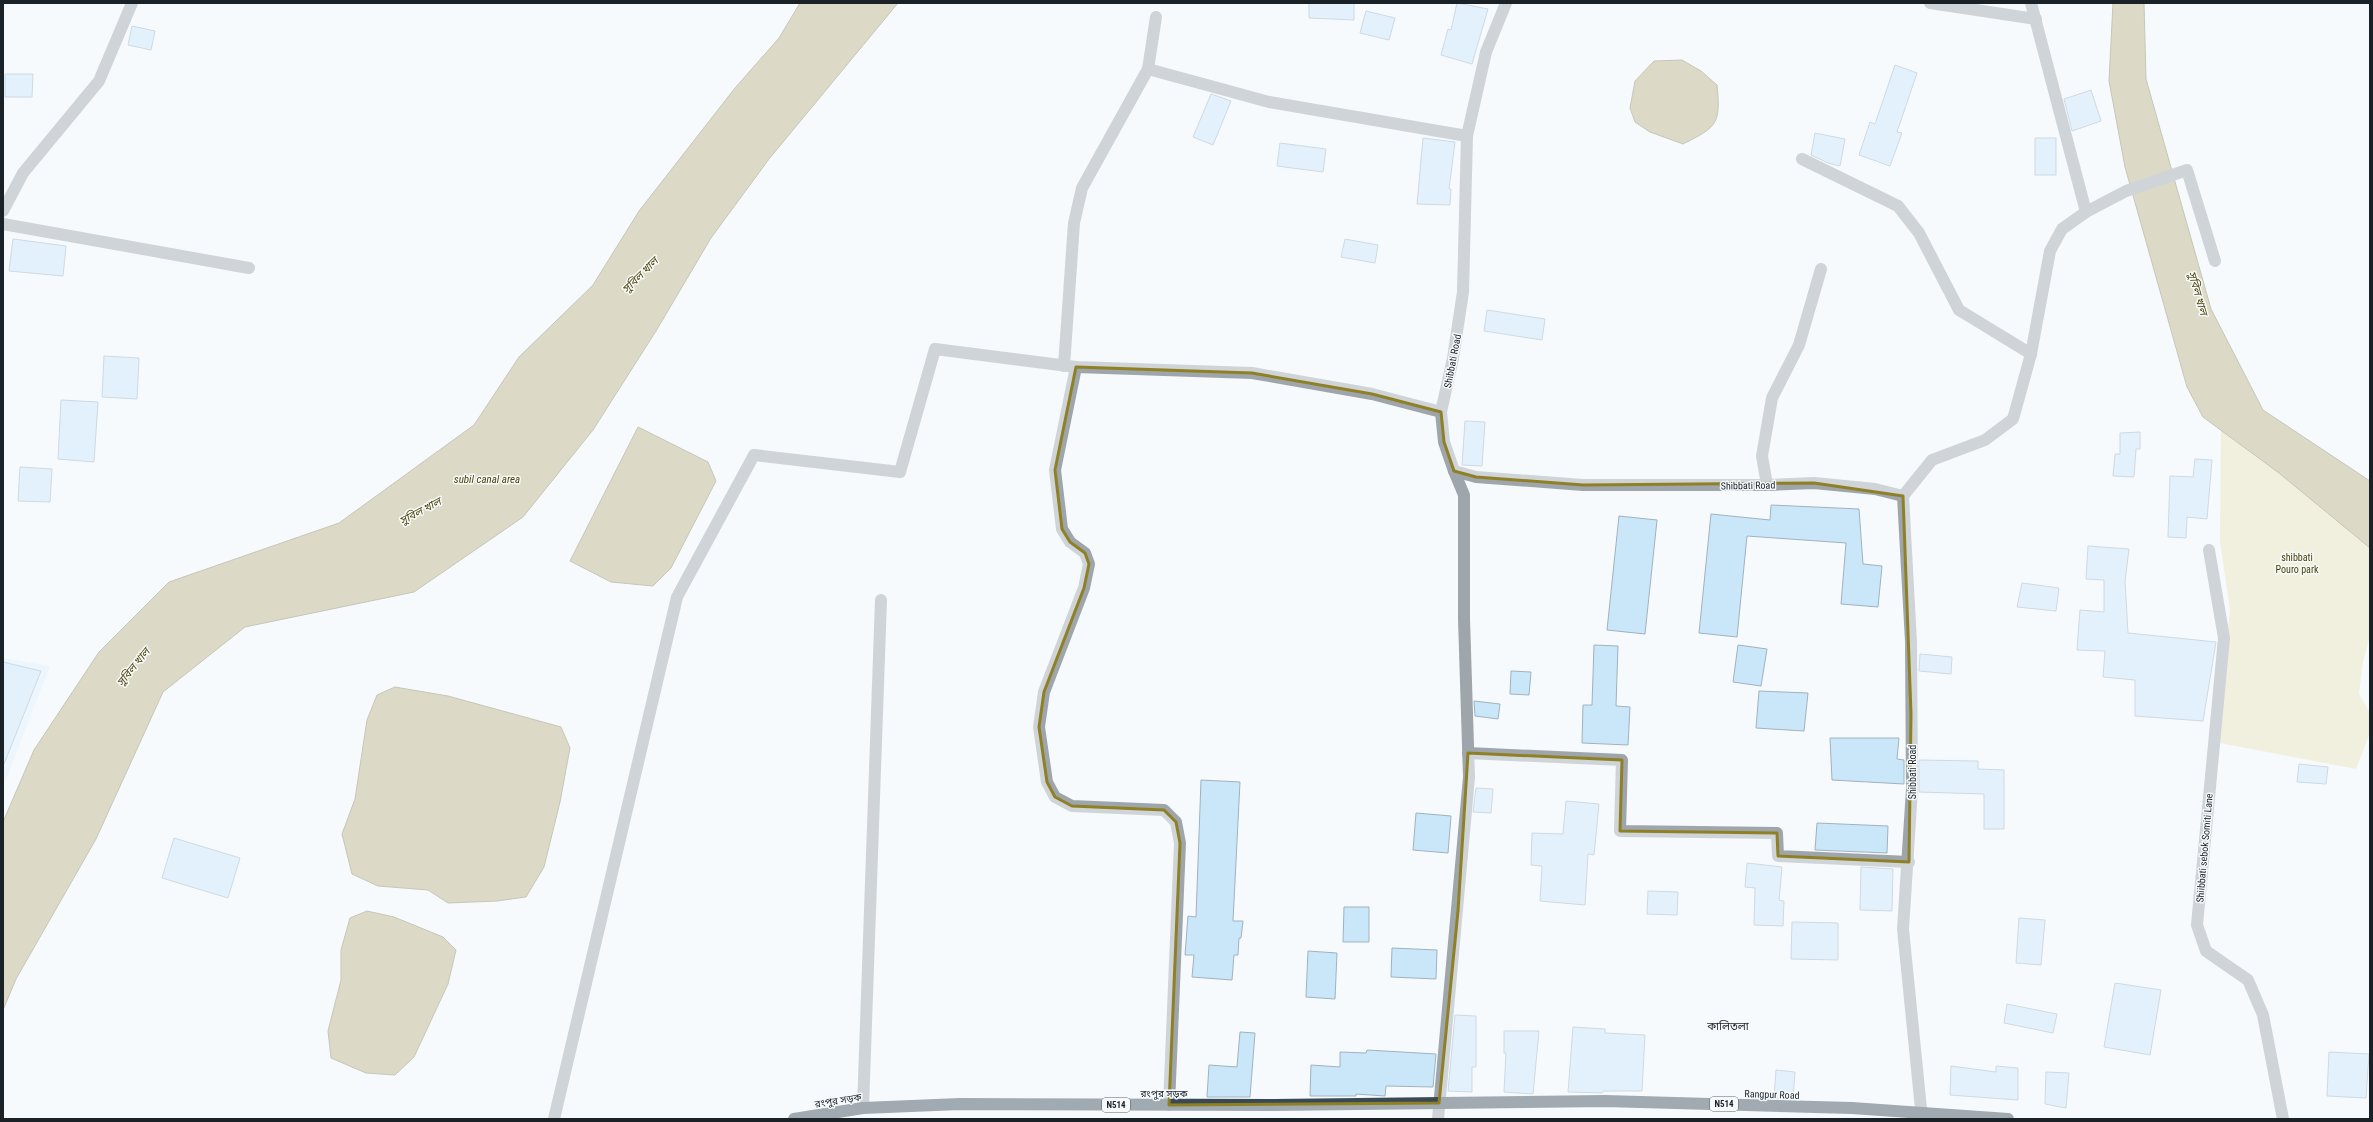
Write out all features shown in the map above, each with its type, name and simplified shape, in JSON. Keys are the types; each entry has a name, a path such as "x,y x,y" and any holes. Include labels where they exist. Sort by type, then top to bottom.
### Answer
{"highway":[{"name":"Rangpur Road","path":"1439,1103 1605,1101 2008,1119"},
{"name":"রংপুর সড়ক","path":"794,1119 863,1108 960,1104 1169,1105 1439,1103"}],"street":[{"path":"3,211 23,173 99,81 132,3"},
{"name":"Shibbati Road","path":"1506,3 1486,52 1467,136 1463,292 1454,358 1441,412 1444,442 1454,471 1476,477 1583,485 1767,485 1814,483 1875,490 1903,496 1911,642 1912,789 1909,862 1903,929 1922,1115"},
{"path":"1930,3 2036,19"},
{"path":"2031,3 2086,212"},
{"path":"1156,17 1148,68 1082,188 1074,223 1070,366 1056,470 1062,529 1070,542 1085,553 1089,564 1084,588 1044,692 1039,727 1047,782 1055,797 1072,806 1164,810 1176,822 1180,843 1169,1105"},
{"path":"1148,68 1269,102 1467,136"},
{"path":"1802,159 1898,206 1919,233 1959,310 2031,354"},
{"path":"1903,496 1932,460 1985,440 2013,419 2031,354 2050,251 2062,229 2086,212 2126,191 2187,170 2215,261"},
{"path":"3,224 249,268"},
{"path":"1767,485 1762,456 1772,398 1799,345 1821,269"},
{"path":"554,1119 677,597 754,455 900,472 934,349 1070,366 1252,374 1372,394 1441,412"},
{"path":"1438,1119 1459,903 1469,777 1464,619 1464,495 1454,471"},
{"name":"Shiibbati sebok Somiti Lane","path":"2209,550 2224,638 2197,925 2206,952 2248,980 2263,1015 2283,1119"},
{"path":"863,1108 881,600"},
{"path":"1468,753 1622,760 1620,830 1777,833 1778,856 1909,862"}],"highlighted area":[{"path":"1076,367 1252,373 1372,394 1441,412 1444,442 1454,471 1476,477 1583,485 1814,483 1903,496 1911,714 1909,862 1778,856 1777,833 1620,831 1622,760 1468,753 1458,911 1439,1103 1169,1105 1180,843 1176,822 1164,810 1072,806 1055,797 1047,782 1039,727 1044,692 1084,588 1089,564 1085,553 1070,542 1062,529 1055,470"}],"shaded area":[{"path":"3,658 50,666 3,787"}],"green space":[{"name":"shibbati Pouro park","path":"2221,420 2370,524 2370,636 2363,662 2359,694 2370,713 2370,733 2356,769 2214,742 2230,610 2220,542"}],"water":[{"name":"subil canal area","path":"800,3 898,3 769,159 711,238 656,331 593,430 523,517 414,592 245,627 163,692 96,839 16,979 3,1010 3,822 34,750 99,652 169,582 339,523 474,425 519,357 593,285 639,211 735,88 779,38"},
{"name":"সুবিল খাল","path":"2113,3 2144,3 2146,79 2211,309 2263,410 2370,481 2370,548 2279,473 2203,417 2187,387 2125,167 2109,81"},
{"path":"1682,60 1701,71 1717,85 1718,98 1717,116 1714,123 1703,133 1683,144 1650,132 1635,122 1630,108 1635,81 1654,61"},
{"path":"638,427 708,462 716,481 671,568 653,586 611,582 570,561"},
{"path":"395,687 448,696 561,727 570,748 560,802 544,867 526,897 497,901 448,903 428,890 378,886 352,874 342,834 355,799 367,720 377,695"},
{"path":"367,911 394,917 443,937 456,950 448,984 414,1057 395,1075 366,1073 331,1058 328,1031 341,980 341,950 350,918"}],"building":[{"path":"1309,3 1354,3 1354,20 1309,18"},
{"path":"1457,3 1488,9 1472,64 1441,55 1448,29 1451,30"},
{"path":"1366,11 1395,18 1389,40 1360,33"},
{"path":"132,26 155,31 151,50 128,45"},
{"path":"1895,65 1917,73 1897,132 1902,133 1890,166 1859,155 1870,122 1875,124"},
{"path":"5,74 33,74 32,97 5,97"},
{"path":"2091,90 2101,121 2072,131 2064,99"},
{"path":"1211,94 1231,101 1213,145 1193,137"},
{"path":"1815,133 1845,139 1840,166 1828,163 1811,155"},
{"path":"1423,138 1455,142 1449,189 1451,189 1450,205 1417,204"},
{"path":"2035,138 2056,138 2056,175 2035,175"},
{"path":"1280,143 1326,149 1323,172 1277,166"},
{"path":"13,239 66,246 63,276 9,271"},
{"path":"1345,239 1378,245 1375,263 1341,257"},
{"path":"1487,310 1545,319 1542,340 1484,331"},
{"path":"104,356 139,358 137,399 102,397"},
{"path":"61,400 98,402 94,462 58,459"},
{"path":"1465,421 1485,422 1482,466 1462,465"},
{"path":"2140,432 2140,449 2136,449 2134,477 2113,476 2115,454 2120,454 2120,433"},
{"path":"2195,459 2212,460 2207,519 2187,517 2186,538 2168,537 2170,476 2193,477"},
{"path":"20,467 52,469 50,502 18,501"},
{"path":"1771,505 1859,509 1863,564 1882,566 1878,607 1841,604 1846,543 1747,536 1737,637 1699,633 1711,514 1770,520"},
{"path":"1619,516 1657,520 1645,634 1607,630"},
{"path":"2088,546 2129,549 2125,581 2128,633 2216,642 2203,721 2135,716 2135,680 2103,677 2105,651 2077,650 2080,610 2104,612 2104,580 2086,579"},
{"path":"2022,583 2059,588 2056,611 2017,607"},
{"path":"1594,645 1618,646 1616,706 1630,707 1628,745 1582,743 1583,705 1592,705"},
{"path":"1738,645 1767,649 1761,686 1733,682"},
{"path":"1920,654 1952,657 1951,674 1919,671"},
{"path":"3,662 41,671 4,764 3,764"},
{"path":"1511,671 1531,672 1529,695 1510,694"},
{"path":"1759,691 1808,693 1804,731 1756,728"},
{"path":"1474,701 1500,704 1498,719 1475,716"},
{"path":"1830,738 1899,738 1897,759 1904,760 1904,784 1832,780"},
{"path":"1919,760 1978,761 1978,769 2004,770 2004,829 1984,829 1984,794 1919,792"},
{"path":"2299,764 2328,767 2326,784 2297,782"},
{"path":"1201,780 1240,782 1233,921 1243,921 1241,938 1239,938 1238,955 1234,955 1232,980 1192,977 1194,955 1185,955 1188,916 1196,917"},
{"path":"1476,788 1493,789 1491,813 1473,812"},
{"path":"1566,801 1599,804 1594,855 1588,854 1585,905 1540,901 1542,866 1531,865 1532,833 1563,834"},
{"path":"1416,813 1451,816 1448,853 1413,850"},
{"path":"1817,823 1888,826 1887,853 1815,850"},
{"path":"174,838 240,858 228,898 162,878"},
{"path":"1747,863 1782,867 1779,900 1784,901 1783,926 1754,925 1755,888 1745,887"},
{"path":"1861,867 1893,869 1892,911 1860,910"},
{"path":"1648,891 1678,892 1677,915 1647,914"},
{"path":"1344,907 1369,907 1369,942 1343,942"},
{"path":"2019,918 2045,920 2041,965 2016,963"},
{"path":"1792,922 1838,923 1838,960 1791,959"},
{"path":"1392,948 1437,950 1436,979 1391,977"},
{"path":"1308,951 1337,953 1335,999 1306,997"},
{"path":"2115,983 2161,990 2150,1055 2104,1047"},
{"path":"2007,1004 2057,1014 2053,1033 2004,1023"},
{"path":"1455,1015 1476,1016 1476,1067 1472,1067 1472,1092 1448,1091"},
{"path":"1573,1027 1605,1029 1605,1033 1645,1035 1642,1091 1603,1091 1602,1093 1568,1092"},
{"path":"1504,1031 1539,1031 1533,1094 1504,1092 1506,1053 1504,1053"},
{"path":"1240,1032 1255,1033 1250,1097 1207,1097 1209,1065 1237,1067"},
{"path":"1367,1050 1436,1054 1433,1087 1386,1086 1385,1096 1356,1094 1356,1096 1310,1096 1311,1065 1340,1067 1340,1052 1366,1053"},
{"path":"2329,1052 2369,1054 2366,1098 2327,1096"},
{"path":"1951,1066 1996,1072 1996,1066 2018,1068 2018,1100 1950,1095"},
{"path":"1776,1070 1795,1072 1793,1099 1774,1098"},
{"path":"2046,1072 2069,1073 2066,1108 2045,1104"}],"district":[{"name":"কালিতলা","path":"1728,1026"}]}
